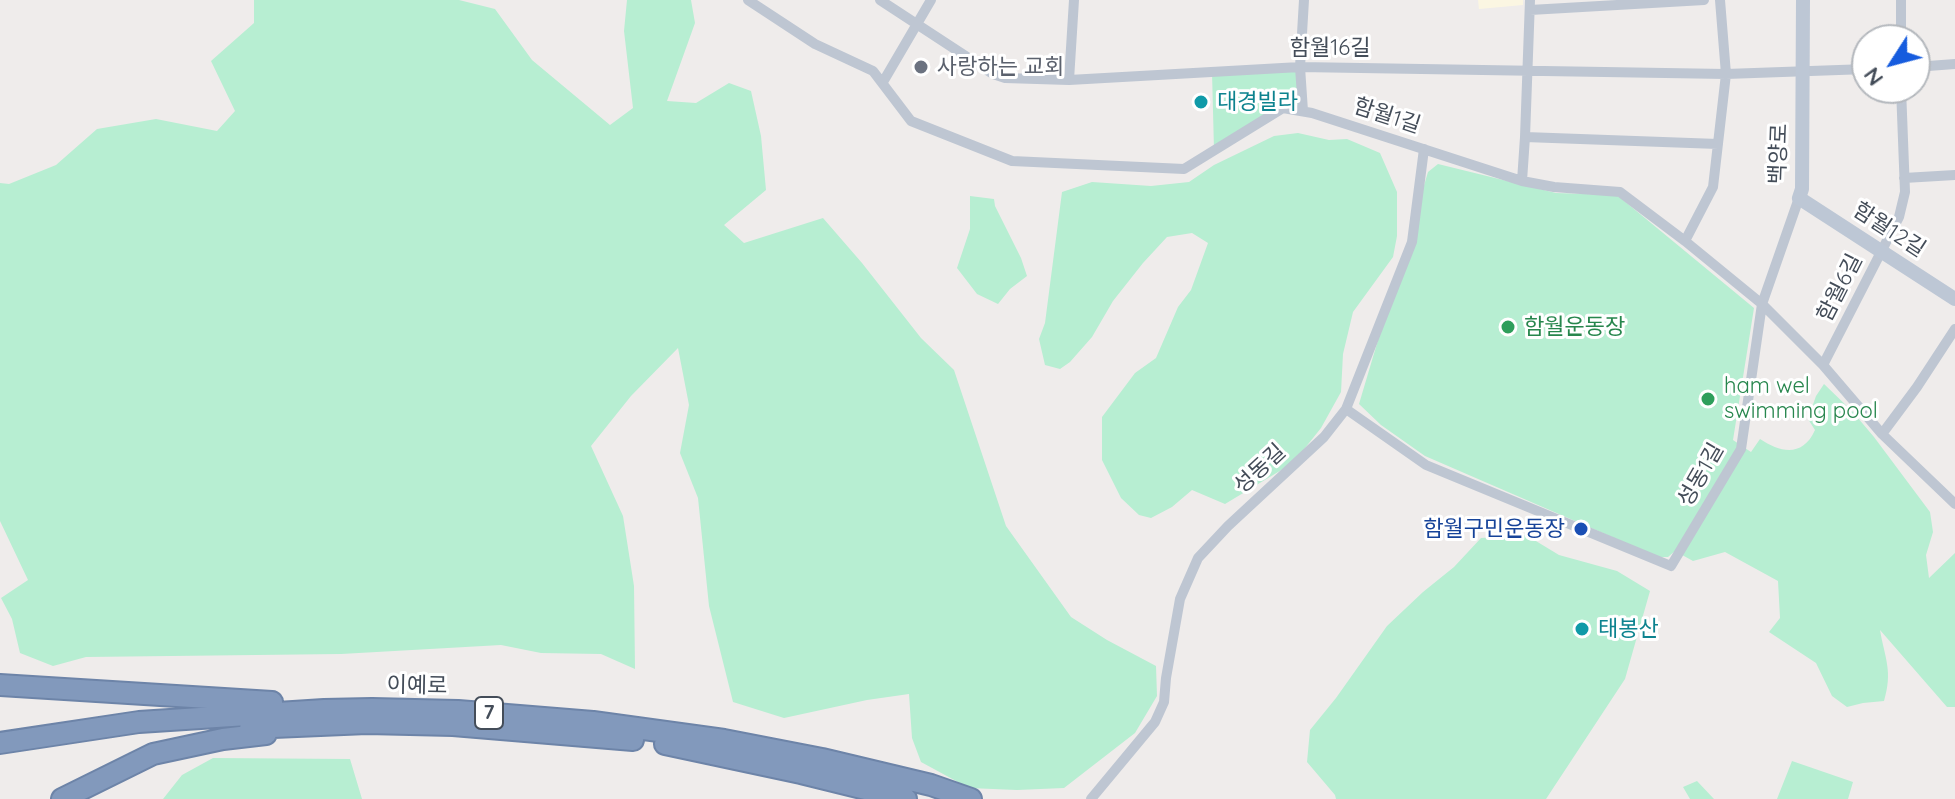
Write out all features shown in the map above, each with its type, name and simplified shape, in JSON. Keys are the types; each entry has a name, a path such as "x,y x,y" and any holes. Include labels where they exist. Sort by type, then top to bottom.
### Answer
{"highway":[{"path":"0,685 370,716"},
{"name":"이예로","path":"0,743 139,722 324,710 453,725 657,742 906,799"},
{"name":"이예로","path":"0,756 117,737 458,711 593,722 724,740 931,785 971,799"},
{"path":"62,799 153,754 223,739 370,716"}],"street":[{"name":"함월1길","path":"748,0 815,44 873,71 911,121 1012,161 1184,169 1283,108 1303,111 1522,181 1620,192 1762,304 1823,365 1882,434 1955,504"},
{"name":"함월16길","path":"880,0 993,74 1005,78 1069,80 1300,67 1726,74 1851,69"},
{"path":"883,82 931,0"},
{"path":"1069,80 1074,0"},
{"path":"1303,111 1300,67 1304,0"},
{"path":"1522,181 1530,5 1704,0"},
{"path":"1685,241 1713,187 1726,74 1720,0"},
{"name":"백양로","path":"1762,304 1802,189 1803,0"},
{"path":"1901,0 1901,24"},
{"path":"1931,66 1955,64"},
{"name":"함월6길","path":"1823,365 1899,217 1905,192 1902,104"},
{"path":"1525,137 1718,144"},
{"name":"성동길","path":"1091,799 1155,722 1164,702 1180,599 1198,558 1324,437 1346,409 1412,242 1424,149"},
{"path":"1904,178 1955,175"},
{"name":"함월12길","path":"1799,198 1955,299"},
{"name":"성동1길","path":"1346,409 1426,465 1671,566 1741,449 1762,304"},
{"path":"1882,434 1955,329"}],"shaded area":[{"path":"1478,0 1523,0 1523,5 1479,9"}],"green space":[{"path":"254,0 459,0 495,9 532,60 610,125 633,108 624,31 627,0 691,0 695,23 667,101 696,103 729,83 751,91 761,136 766,190 724,225 744,243 823,218 921,338 954,370 1006,526 1071,617 1156,666 1157,696 1135,733 1064,788 969,788 921,762 912,738 909,694 784,718 733,702 709,606 698,498 680,453 689,405 678,348 631,396 591,446 623,516 634,586 635,669 601,654 541,653 501,645 341,654 86,657 53,666 20,653 12,619 1,598 28,580 0,521 0,183 9,184 56,165 97,129 156,119 217,131 235,111 211,61 254,23"},
{"path":"1300,67 1302,109 1283,108 1214,150 1212,72"},
{"path":"1298,133 1329,140 1347,139 1380,153 1397,192 1397,236 1393,257 1353,312 1343,354 1341,392 1321,428 1293,463 1225,504 1192,490 1172,507 1151,518 1139,515 1121,498 1102,460 1102,417 1135,373 1156,358 1178,307 1191,290 1208,243 1192,233 1167,237 1113,301 1092,337 1070,362 1060,369 1045,365 1039,339 1045,323 1062,192 1092,182 1151,186 1189,182 1214,165 1274,136"},
{"path":"1438,164 1556,193 1617,195 1754,308 1733,440 1751,452 1760,439 1783,449 1791,450 1804,445 1815,430 1808,419 1824,384 1874,437 1930,512 1933,532 1926,555 1929,578 1955,553 1955,707 1947,707 1880,630 1888,673 1884,701 1847,707 1832,696 1816,663 1769,632 1780,618 1778,581 1725,552 1693,561 1675,551 1668,557 1658,557 1425,456 1381,425 1359,404 1428,172"},
{"path":"970,196 994,199 1027,276 1010,289 998,304 977,294 957,268 970,229"},
{"path":"1526,535 1559,555 1617,571 1650,591 1625,679 1546,799 1336,799 1307,762 1310,730 1387,626 1454,567 1481,538"},
{"path":"213,758 350,759 362,799 163,799 182,775"},
{"path":"1792,761 1853,782 1848,799 1777,799"},
{"path":"1697,781 1714,799 1690,799 1683,787"}],"place":[{"name":"사랑하는 교회","path":"921,67"},
{"name":"대경빌라","path":"1201,102"},
{"name":"함월운동장","path":"1508,327"},
{"name":"ham wel swimming pool","path":"1708,399"},
{"name":"함월구민운동장","path":"1581,529"},
{"name":"태봉산","path":"1582,629"}]}
